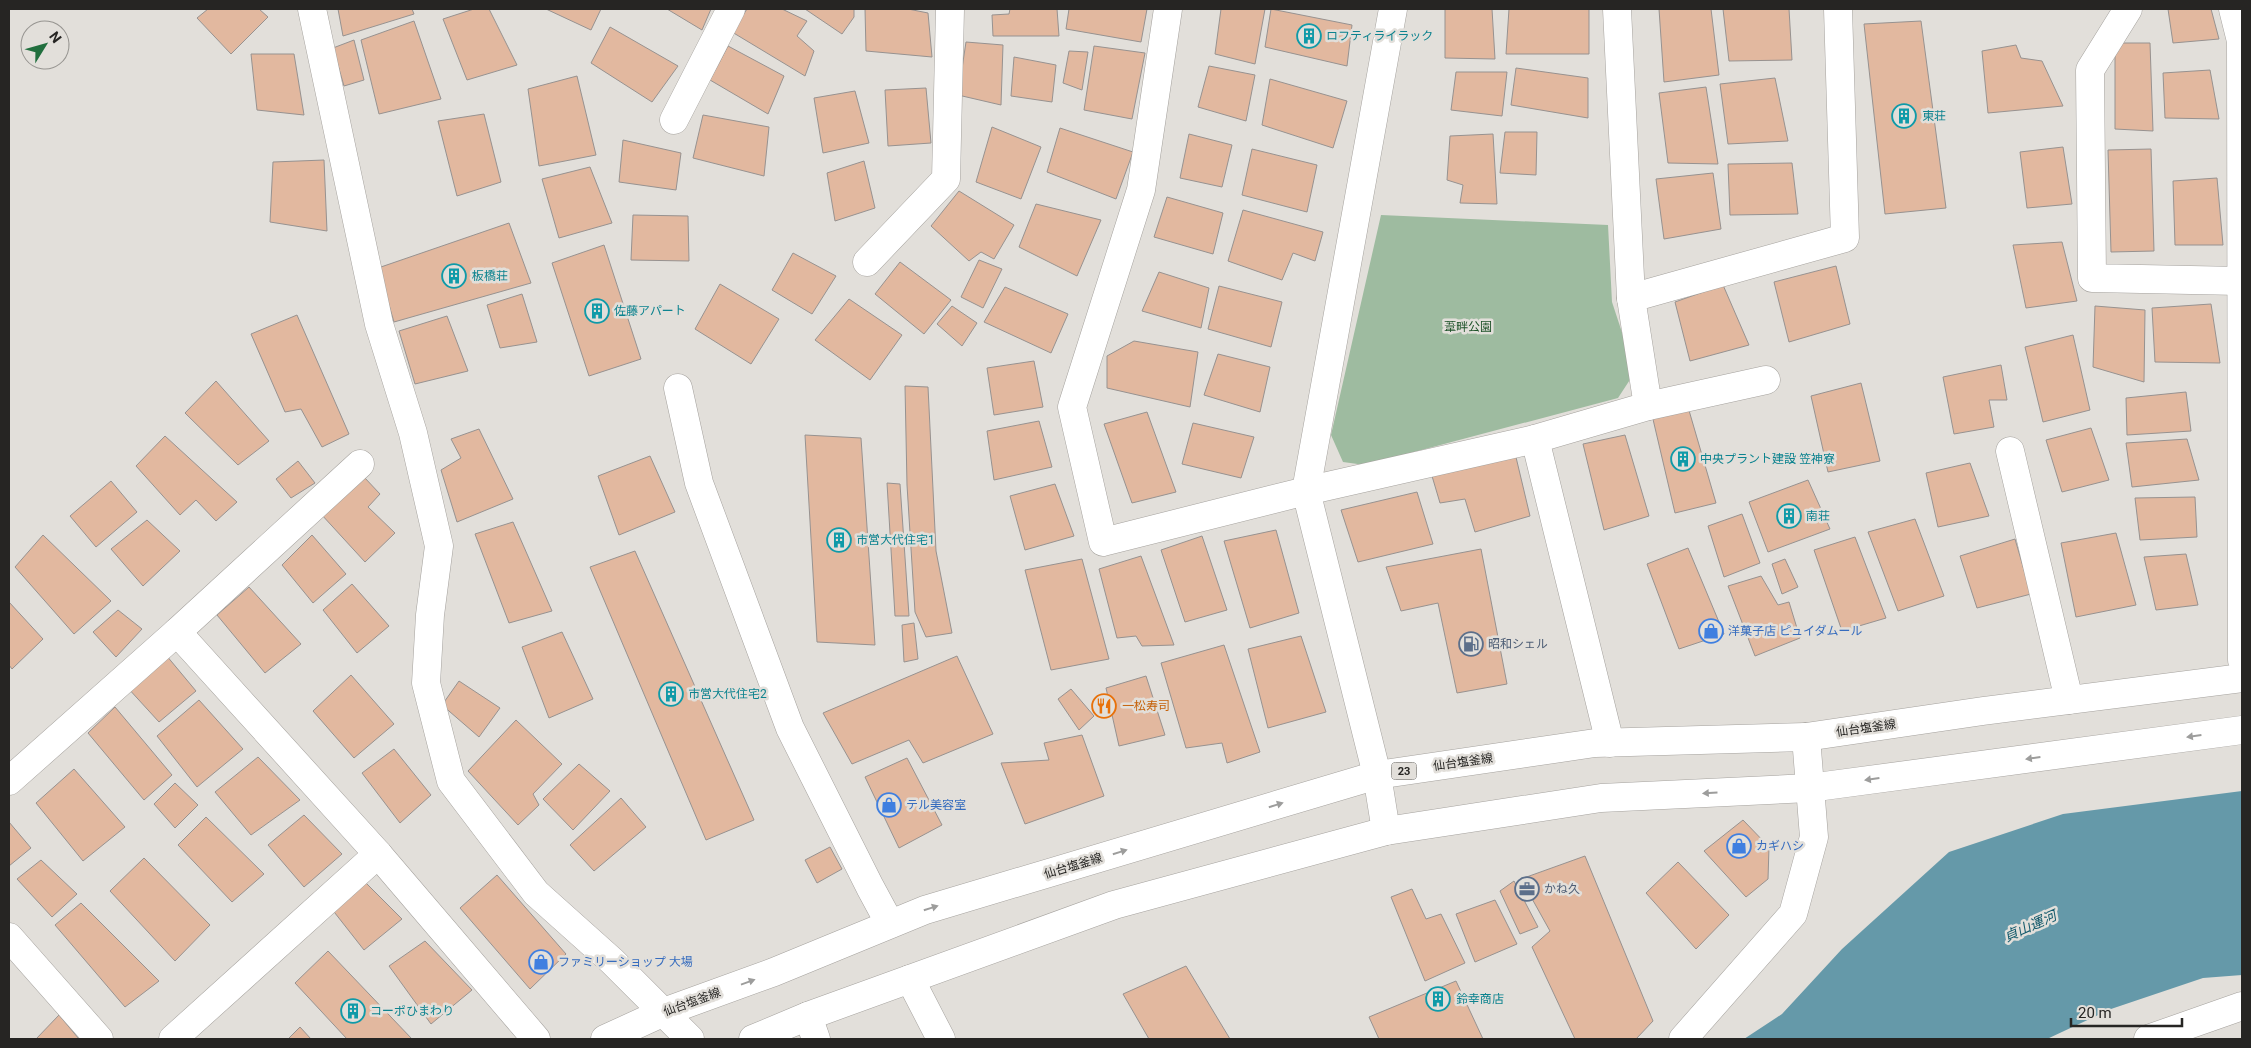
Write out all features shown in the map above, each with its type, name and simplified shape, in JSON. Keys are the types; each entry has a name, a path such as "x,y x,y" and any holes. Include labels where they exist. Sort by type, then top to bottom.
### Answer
{"street":[{"path":"312,9 379,324 413,433 439,546 430,615 426,684 450,781 536,893 612,961 690,1039"},
{"path":"674,120 731,9"},
{"path":"867,262 946,179 950,9"},
{"path":"1168,9 1141,190 1072,407 1103,542 1306,490 1535,439 1648,406 1766,380"},
{"path":"1386,831 1377,775 1306,490 1393,9"},
{"path":"1617,9 1631,298 1648,406"},
{"path":"1631,298 1845,238 1838,9"},
{"path":"2128,9 2090,70 2092,278 2240,281"},
{"path":"2233,9 2241,41 2242,660"},
{"path":"678,388 698,483 790,728 890,924"},
{"path":"1535,439 1610,743"},
{"path":"2010,451 2069,700"},
{"path":"9,781 177,632 360,464"},
{"path":"177,632 378,854 536,1039"},
{"name":"仙台塩釜線","path":"605,1039 664,1012 774,972 925,910 1377,775 1595,743 1806,737 2242,678"},
{"path":"753,1039 812,1027 910,979 1114,905 1386,831 1601,798 1809,788 2242,730"},
{"path":"1683,1039 1793,914 1814,836 1806,737"},
{"path":"173,1039 378,854"},
{"path":"9,937 99,1039"},
{"path":"910,979 941,1039"},
{"path":"2148,1039 2242,1006"}],"green space":[{"name":"葦畔公園","path":"1381,215 1608,225 1612,302 1635,372 1618,398 1365,465 1343,462 1331,435"}],"water":[{"name":"貞山運河","path":"2242,791 2242,975 2203,978 2111,1009 2047,1039 1744,1039 1782,1014 1842,949 1949,852 2063,814"}],"building":[{"path":"208,9 259,9 268,17 231,54 197,18"},
{"path":"338,9 412,9 414,14 343,36"},
{"path":"474,9 489,9 517,65 467,80 443,19"},
{"path":"546,9 601,9 591,30"},
{"path":"667,9 711,9 702,30"},
{"path":"747,9 782,9 807,21 797,36 814,51 805,76 732,32"},
{"path":"805,9 854,9 854,17 842,34"},
{"path":"865,9 908,9 928,13 932,57 866,51"},
{"path":"1010,9 1057,9 1059,36 993,36 992,15 1009,14"},
{"path":"1069,9 1147,9 1141,42 1066,29"},
{"path":"1221,9 1265,9 1255,64 1215,54"},
{"name":"ロフティライラック","path":"1271,9 1352,25 1347,66 1265,47"},
{"path":"1445,9 1492,9 1495,59 1445,58"},
{"path":"1509,9 1589,9 1589,54 1506,54"},
{"path":"1659,9 1711,9 1719,75 1664,82"},
{"path":"1723,9 1789,9 1792,60 1729,61"},
{"path":"2168,9 2211,9 2219,39 2173,43"},
{"path":"414,21 441,99 379,114 361,40"},
{"name":"東荘","path":"1921,21 1946,208 1885,214 1864,24"},
{"path":"610,27 678,66 652,102 591,63"},
{"path":"354,40 364,80 344,86 333,48"},
{"path":"966,42 1003,45 1001,105 958,95"},
{"path":"2115,43 2150,43 2153,131 2115,129"},
{"path":"2016,45 2021,58 2042,61 2063,106 1988,113 1982,51"},
{"path":"728,46 784,76 768,114 710,80"},
{"path":"1094,46 1145,53 1132,119 1084,110"},
{"path":"1069,51 1088,52 1082,90 1063,83"},
{"path":"251,54 294,54 304,115 257,110"},
{"path":"1014,57 1056,65 1052,102 1011,96"},
{"path":"1209,66 1255,75 1246,121 1198,107"},
{"path":"1516,68 1588,78 1588,118 1511,105"},
{"path":"2210,70 2219,119 2165,118 2163,73"},
{"path":"1456,72 1507,72 1502,116 1451,110"},
{"path":"577,76 596,155 539,166 528,89"},
{"path":"1775,78 1788,141 1728,144 1720,84"},
{"path":"1270,79 1347,101 1333,148 1262,125"},
{"path":"1706,87 1718,164 1668,163 1659,93"},
{"path":"926,88 931,143 888,146 885,90"},
{"path":"855,91 869,143 823,153 814,98"},
{"path":"484,114 501,182 457,196 438,121"},
{"path":"703,115 769,127 764,176 693,158"},
{"path":"992,127 1041,147 1021,199 976,182"},
{"path":"1060,128 1133,152 1116,199 1047,172"},
{"path":"1505,132 1537,132 1536,175 1500,173"},
{"path":"1189,134 1232,145 1222,187 1180,178"},
{"path":"1493,134 1497,204 1460,203 1463,185 1447,180 1450,136"},
{"path":"623,140 681,153 676,190 619,182"},
{"path":"2063,147 2072,204 2027,208 2020,152"},
{"path":"1252,149 1317,165 1307,212 1242,195"},
{"path":"2151,149 2154,251 2111,252 2108,150"},
{"path":"324,160 327,231 270,222 273,162"},
{"path":"864,161 875,208 835,221 827,173"},
{"path":"1792,163 1798,214 1730,215 1728,164"},
{"path":"590,167 612,223 559,238 542,179"},
{"path":"1713,173 1721,229 1664,239 1656,179"},
{"path":"2217,178 2223,245 2175,245 2173,181"},
{"path":"959,191 1014,225 994,259 981,252 969,261 931,226"},
{"path":"1167,197 1223,213 1213,254 1154,237"},
{"path":"1036,204 1101,220 1077,276 1019,247"},
{"path":"1243,210 1323,232 1315,261 1293,253 1282,280 1228,261"},
{"path":"633,215 688,216 689,261 631,260"},
{"name":"板橋荘","path":"509,223 531,283 394,322 378,268"},
{"path":"2062,242 2077,301 2026,308 2013,245"},
{"name":"佐藤アパート","path":"604,245 641,359 589,376 552,263"},
{"path":"793,253 836,276 812,314 772,290"},
{"path":"979,260 1002,269 983,308 961,297"},
{"path":"900,262 951,300 924,334 875,294"},
{"path":"1836,266 1850,324 1789,342 1774,282"},
{"path":"1159,272 1209,288 1201,328 1142,311"},
{"path":"720,284 779,319 751,364 695,329"},
{"path":"1723,285 1749,345 1690,361 1675,302"},
{"path":"1219,286 1282,302 1271,347 1208,329"},
{"path":"1005,287 1068,314 1051,353 984,322"},
{"path":"522,294 537,342 500,348 487,305"},
{"path":"849,299 902,335 870,380 815,340"},
{"path":"2211,304 2220,363 2155,362 2152,308"},
{"path":"952,306 977,323 962,346 937,324"},
{"path":"2095,306 2145,310 2144,382 2093,367"},
{"path":"297,315 349,434 322,447 301,409 285,412 251,334"},
{"path":"447,316 468,371 415,384 399,331"},
{"path":"2073,335 2090,410 2043,422 2025,347"},
{"path":"1134,341 1198,352 1190,407 1107,388 1107,356"},
{"path":"1218,354 1270,367 1260,412 1204,395"},
{"path":"1034,361 1043,407 994,415 987,368"},
{"path":"2001,365 2007,400 1989,400 1994,427 1954,434 1943,377"},
{"path":"216,381 269,441 238,465 185,413"},
{"path":"1861,383 1880,461 1828,472 1811,396"},
{"path":"905,386 928,387 936,551 952,633 926,637 915,612 907,485"},
{"path":"2186,392 2191,431 2127,435 2126,398"},
{"name":"中央プラント建設 笠神寮","path":"1688,407 1716,503 1675,513 1652,415"},
{"path":"1147,412 1176,492 1132,503 1104,424"},
{"path":"1039,421 1052,467 994,480 987,431"},
{"path":"1193,423 1254,437 1241,478 1182,464"},
{"path":"2091,428 2109,480 2062,492 2046,440"},
{"path":"479,429 513,499 457,522 441,470 461,458 451,439"},
{"name":"市営大代住宅1","path":"805,435 861,438 875,645 817,642"},
{"path":"1625,435 1649,516 1604,530 1583,444"},
{"path":"165,436 237,502 216,521 196,500 180,515 136,466"},
{"path":"2187,439 2199,480 2132,487 2126,443"},
{"path":"1515,453 1530,516 1475,532 1465,499 1440,503 1432,476"},
{"path":"650,456 675,512 619,535 598,476"},
{"path":"298,461 315,483 291,498 276,479"},
{"path":"1970,463 1989,516 1938,527 1926,473"},
{"path":"364,477 380,494 368,507 395,533 365,562 321,514"},
{"name":"南荘","path":"1808,480 1830,529 1768,552 1749,502"},
{"path":"111,481 137,512 96,547 70,516"},
{"path":"887,483 900,484 909,616 895,616"},
{"path":"1055,484 1074,536 1025,550 1010,496"},
{"path":"1417,492 1433,544 1358,562 1341,510"},
{"path":"2195,497 2197,537 2140,540 2135,498"},
{"path":"1742,514 1760,563 1724,577 1708,526"},
{"path":"1915,519 1944,596 1898,611 1868,532"},
{"path":"147,520 180,551 143,586 111,549"},
{"path":"513,522 552,611 509,623 475,534"},
{"path":"1276,530 1299,613 1250,628 1224,541"},
{"path":"2116,533 2136,605 2076,617 2061,543"},
{"path":"43,535 111,601 74,634 15,567"},
{"path":"312,535 346,574 313,603 282,565"},
{"path":"1202,536 1227,610 1185,622 1161,550"},
{"path":"1855,537 1886,618 1842,631 1814,550"},
{"path":"2015,539 2031,594 1977,608 1960,556"},
{"path":"1688,548 1724,634 1679,649 1647,564"},
{"path":"1481,549 1507,684 1457,693 1438,603 1401,611 1386,567"},
{"name":"市営大代住宅2","path":"635,551 754,820 706,840 590,567"},
{"path":"2186,554 2198,605 2156,610 2144,557"},
{"path":"1141,556 1174,645 1142,646 1136,636 1117,638 1099,569"},
{"path":"1082,559 1109,659 1051,670 1025,570"},
{"path":"1785,559 1798,587 1782,594 1772,564"},
{"path":"1761,576 1778,605 1789,602 1800,638 1755,656 1728,586"},
{"path":"352,584 389,626 357,653 323,610"},
{"path":"249,587 301,644 265,673 217,615"},
{"path":"9,602 43,639 12,669 9,665"},
{"path":"118,610 142,629 116,657 93,632"},
{"path":"914,623 918,659 904,662 902,625"},
{"path":"562,632 593,699 549,718 522,647"},
{"path":"1301,636 1326,712 1268,728 1248,649"},
{"path":"1224,645 1260,752 1227,763 1222,743 1186,748 1161,663"},
{"path":"166,655 196,691 159,722 127,687"},
{"path":"957,656 993,734 923,763 909,740 852,764 823,713"},
{"path":"351,675 394,724 354,758 313,711"},
{"path":"1146,676 1165,735 1119,746 1106,688"},
{"path":"459,681 500,708 479,737 442,705"},
{"path":"1071,689 1094,716 1079,730 1058,699"},
{"path":"199,700 243,749 197,787 157,736"},
{"path":"115,707 172,775 144,800 88,733"},
{"path":"516,720 562,764 533,794 539,805 518,825 468,771"},
{"path":"1082,735 1104,796 1025,824 1001,763 1049,760 1044,743"},
{"path":"394,749 431,795 400,823 362,773"},
{"path":"258,757 300,800 251,835 215,792"},
{"path":"907,758 942,825 899,848 865,777"},
{"path":"579,764 610,791 573,830 543,799"},
{"path":"74,769 125,827 83,861 36,803"},
{"path":"175,783 198,805 175,828 154,804"},
{"path":"621,798 646,827 594,871 570,845"},
{"path":"304,815 342,854 304,887 268,845"},
{"path":"206,817 264,874 232,902 178,845"},
{"path":"1743,820 1769,847 1768,879 1746,897 1704,851"},
{"path":"9,822 31,848 9,866"},
{"path":"830,847 842,869 817,883 805,860"},
{"path":"1585,856 1653,1021 1636,1039 1575,1039 1532,947 1550,931 1521,879"},
{"path":"144,858 210,925 175,961 110,891"},
{"path":"41,860 77,894 52,917 17,879"},
{"path":"1678,862 1729,915 1696,949 1646,893"},
{"path":"497,875 566,954 530,989 460,908"},
{"path":"364,881 402,919 364,950 331,908"},
{"path":"1514,881 1538,927 1520,934 1500,891"},
{"path":"1412,889 1426,919 1441,914 1465,963 1425,981 1391,897"},
{"path":"1495,900 1517,944 1475,962 1456,914"},
{"path":"81,903 159,981 125,1007 55,925"},
{"path":"425,941 472,990 431,1024 389,966"},
{"name":"コーポひまわり","path":"328,951 412,1039 347,1039 295,983"},
{"path":"1186,966 1230,1039 1149,1039 1123,994"},
{"name":"鈴幸商店","path":"1456,981 1483,1039 1379,1039 1369,1017"},
{"path":"59,1015 79,1039 36,1039"},
{"path":"300,1027 311,1039 288,1039"}],"place":[{"name":"ロフティライラック","path":"1309,36"},
{"name":"東荘","path":"1904,116"},
{"name":"板橋荘","path":"454,276"},
{"name":"佐藤アパート","path":"597,311"},
{"name":"中央プラント建設 笠神寮","path":"1683,459"},
{"name":"南荘","path":"1789,516"},
{"name":"市営大代住宅1","path":"839,540"},
{"name":"洋菓子店 ピュイダムール","path":"1711,631"},
{"name":"昭和シェル","path":"1471,644"},
{"name":"市営大代住宅2","path":"671,694"},
{"name":"一松寿司","path":"1104,706"},
{"name":"テル美容室","path":"889,805"},
{"name":"カギハシ","path":"1739,846"},
{"name":"かね久","path":"1527,889"},
{"name":"ファミリーショップ 大場","path":"541,962"},
{"name":"鈴幸商店","path":"1438,999"},
{"name":"コーポひまわり","path":"353,1011"}]}
